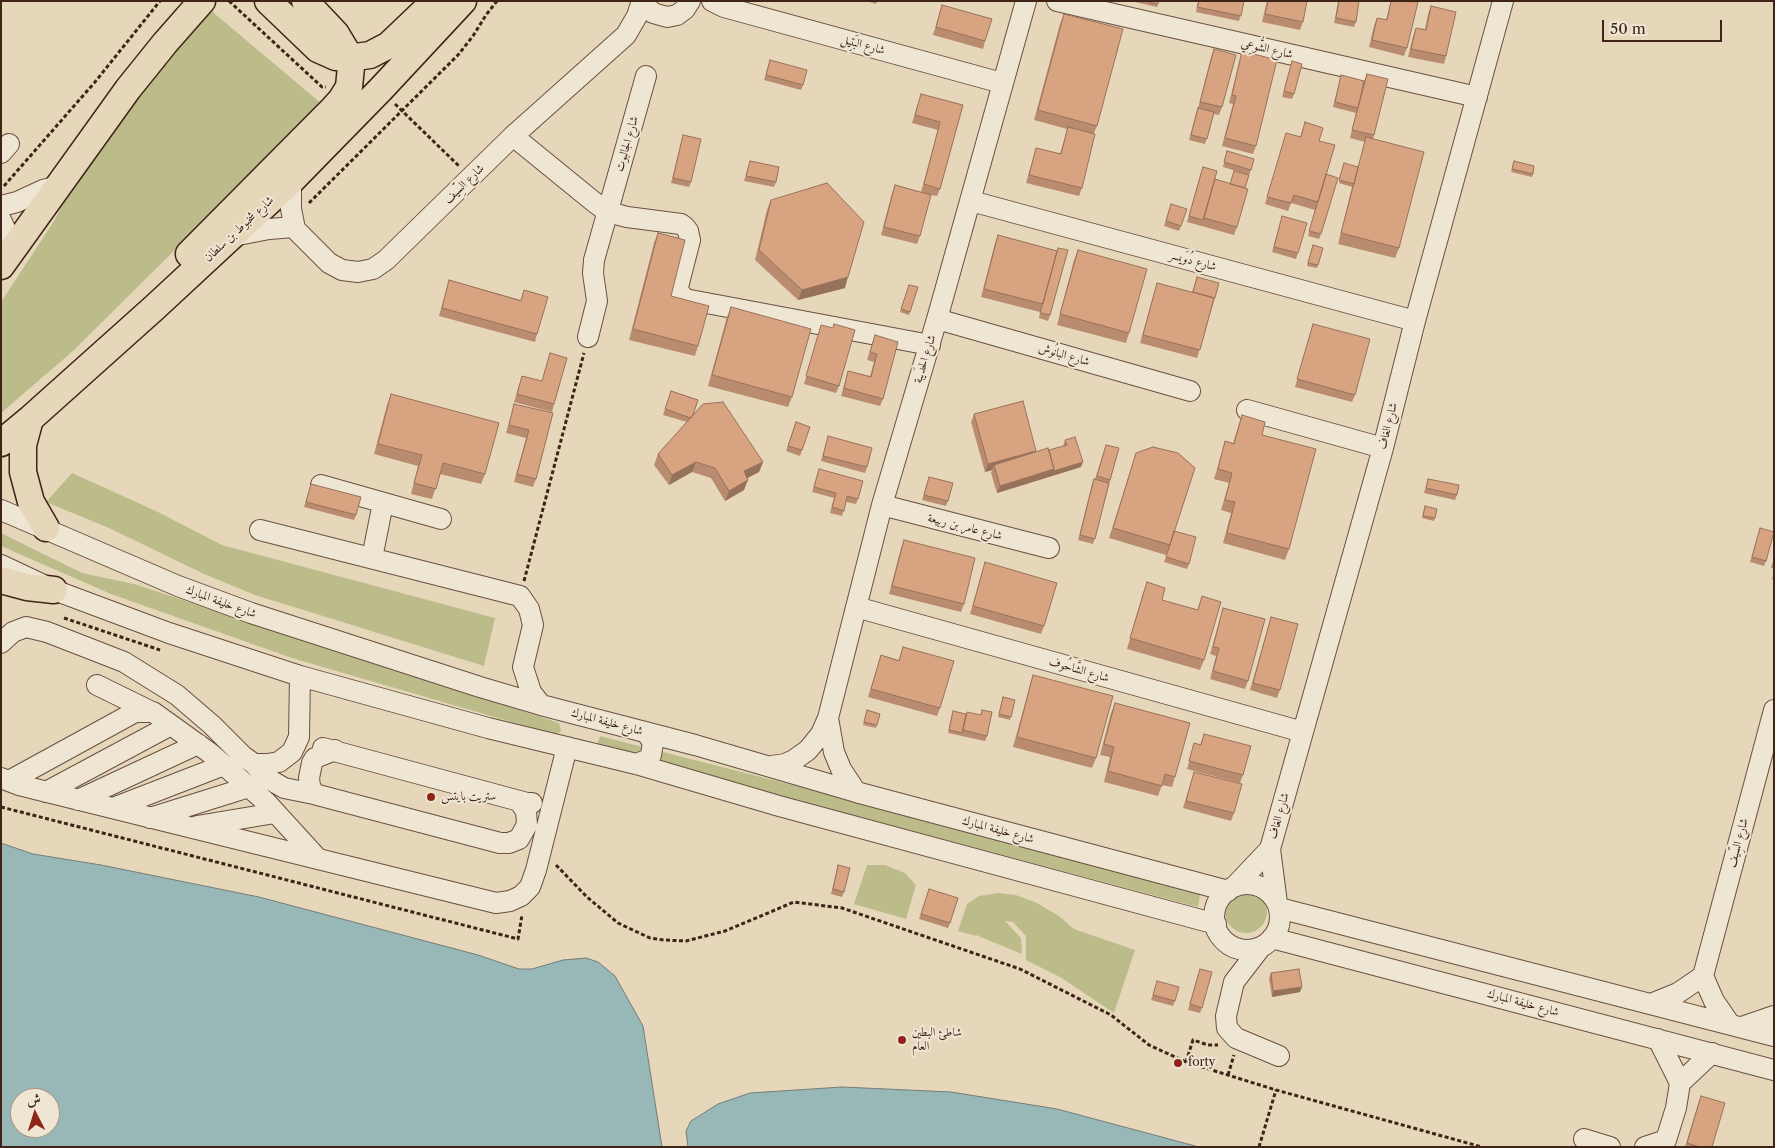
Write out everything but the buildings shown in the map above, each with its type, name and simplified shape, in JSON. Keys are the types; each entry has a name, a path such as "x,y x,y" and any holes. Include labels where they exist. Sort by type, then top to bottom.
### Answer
{"main road":[{"path":"165,43 180,1"},
{"path":"6,255 59,186 93,136 165,43 202,1"},
{"path":"268,1 318,49 336,57 348,58 370,55 390,45 435,1"},
{"path":"154,308 158,295 171,273 331,111 349,87 351,67 345,49 336,34 305,1"},
{"name":"شارع شخبوط بن سلطان","path":"1,442 30,419 154,308 291,181 381,90 463,1"},
{"path":"30,419 23,445 23,472 31,502 46,528"},
{"path":"1,580 27,587 54,590"}],"street":[{"path":"643,1 653,13 667,17"},
{"name":"شارع السِّيف","path":"626,35 643,1"},
{"name":"شارع الحدَيبة","path":"772,766 794,760 808,750 822,734 828,718 882,505 930,345 1026,1"},
{"name":"شارع الشُّوعِي","path":"1057,1 1478,97"},
{"name":"شارع الغاف","path":"1278,906 1270,849 1383,448 1415,321 1503,1"},
{"name":"شارع البَتِيل","path":"688,5 718,4 1002,83"},
{"name":"شارع السِّيف","path":"294,227 329,263 342,270 358,272 373,269 386,260 513,136 626,35 667,17 677,15 688,5"},
{"name":"شارع الجالبوت","path":"588,337 597,301 593,273 594,260 646,76"},
{"path":"513,136 608,212 627,217 681,224 688,230 690,240 678,287 678,292 684,299 930,345"},
{"path":"233,236 269,229 294,227 290,200 291,181"},
{"path":"1,206 59,186"},
{"name":"شارع دُوَيسر","path":"971,201 1415,321"},
{"path":"1,220 6,255"},
{"name":"شارع البانُوش","path":"937,319 1190,391"},
{"path":"1247,410 1383,448"},
{"path":"321,485 441,519"},
{"path":"372,558 383,503"},
{"name":"شارع عامر بن ربيعة","path":"882,505 1049,548"},
{"name":"شارع خليفة المبارك","path":"1,510 178,586 251,613 480,687 772,766 856,792 1231,889"},
{"path":"260,530 520,596 529,609 533,625 524,667 532,692 541,705"},
{"path":"1,565 54,590 169,633 300,676 488,728 636,764 1219,932 1231,945 1241,949 1251,949 1266,942"},
{"name":"شارع الشَّاحُوف","path":"856,607 1303,732"},
{"path":"1,620 14,622 26,628 56,636 124,662 177,695 212,725 267,778 284,788 314,794 500,843 509,843 519,839 527,825 526,811 519,800"},
{"path":"1,643 14,632 26,628"},
{"path":"480,687 504,682 515,677 524,667"},
{"path":"254,764 279,762 292,752 299,737 300,676"},
{"path":"97,685 153,712 198,744 249,787 318,859"},
{"name":"شارع السِّيف","path":"1702,976 1774,710"},
{"path":"5,779 135,712 153,712"},
{"name":"شارع الحدَيبة","path":"828,718 834,752 840,770 856,792"},
{"path":"46,792 171,725"},
{"path":"636,764 647,760 651,755 653,742 646,732"},
{"path":"299,737 314,747 335,750 519,800 532,803 554,799"},
{"path":"78,800 198,744"},
{"path":"5,779 46,792 496,903 510,901 521,896 530,887 567,746"},
{"path":"314,794 309,778 312,763 315,758 335,750"},
{"path":"113,808 224,765"},
{"path":"150,818 249,787"},
{"path":"190,828 275,812"},
{"path":"509,843 522,850 536,870"},
{"name":"شارع الغاف","path":"1231,889 1270,849"},
{"path":"1234,982 1219,932 1215,910 1218,901 1231,889 1244,884 1259,886 1272,894 1278,906 1280,923 1276,933 1266,942 1234,982 1226,1016 1228,1028 1236,1038 1279,1056"},
{"path":"1278,906 1774,1036"},
{"name":"شارع خليفة المبارك","path":"1266,942 1658,1038 1774,1070"},
{"path":"1651,1004 1678,993 1702,976 1714,1001 1736,1025"},
{"path":"1736,1025 1774,1016"},
{"path":"1645,1147 1666,1140 1676,1108 1680,1083 1658,1038"},
{"path":"1680,1083 1712,1053"},
{"path":"1584,1139 1610,1147"}],"path":[{"path":"1,189 95,82 160,1"},
{"path":"229,1 322,87 349,87"},
{"path":"303,209 466,46 497,1"},
{"path":"381,90 471,177"},
{"path":"520,596 588,337"},
{"path":"1,808 518,939 522,913"},
{"path":"541,850 605,913 631,930 650,938 686,941 725,931 794,902 842,908 1020,969 1111,1015 1150,1045 1186,1062 1276,1090 1482,1147"},
{"path":"1186,1062 1193,1040 1208,1045 1222,1045"},
{"path":"1228,1050 1243,1056"},
{"path":"1228,1075 1235,1054"},
{"path":"1259,1147 1276,1090"}],"green space":[{"path":"208,8 322,104 73,351 1,413 1,302 54,221 79,171"},
{"path":"72,473 158,512 222,545 495,618 484,666 255,595 204,574 109,528 46,502"},
{"path":"1,533 82,573 134,584 559,723 561,731 556,735 292,658 111,594 1,546"},
{"path":"600,736 1201,889 1198,907 596,747"},
{"path":"867,865 885,865 905,873 916,885 906,919 854,904"},
{"path":"1250,891 1258,894 1264,900 1267,912 1264,924 1258,930 1242,933 1234,930 1228,924 1225,908 1228,900 1234,894"},
{"path":"998,893 1016,895 1037,903 1059,916 1074,929 1135,950 1114,1013 1060,977 1026,960 1026,936 1013,922 1005,921 1021,938 1022,954 978,936 979,933 976,936 958,931 967,904 979,896"}],"water":[{"path":"1,843 33,854 101,865 259,897 478,955 519,969 532,969 563,960 586,958 598,962 615,976 643,1026 662,1147 1,1147"},
{"path":"842,1087 951,1092 1057,1109 1199,1147 688,1147 686,1131 691,1121 718,1104 750,1093"}],"place":[{"name":"ستريت بايتس","path":"431,797"},
{"name":"شاطئ البطين العام","path":"902,1040"},
{"name":"forty","path":"1178,1063"}]}
